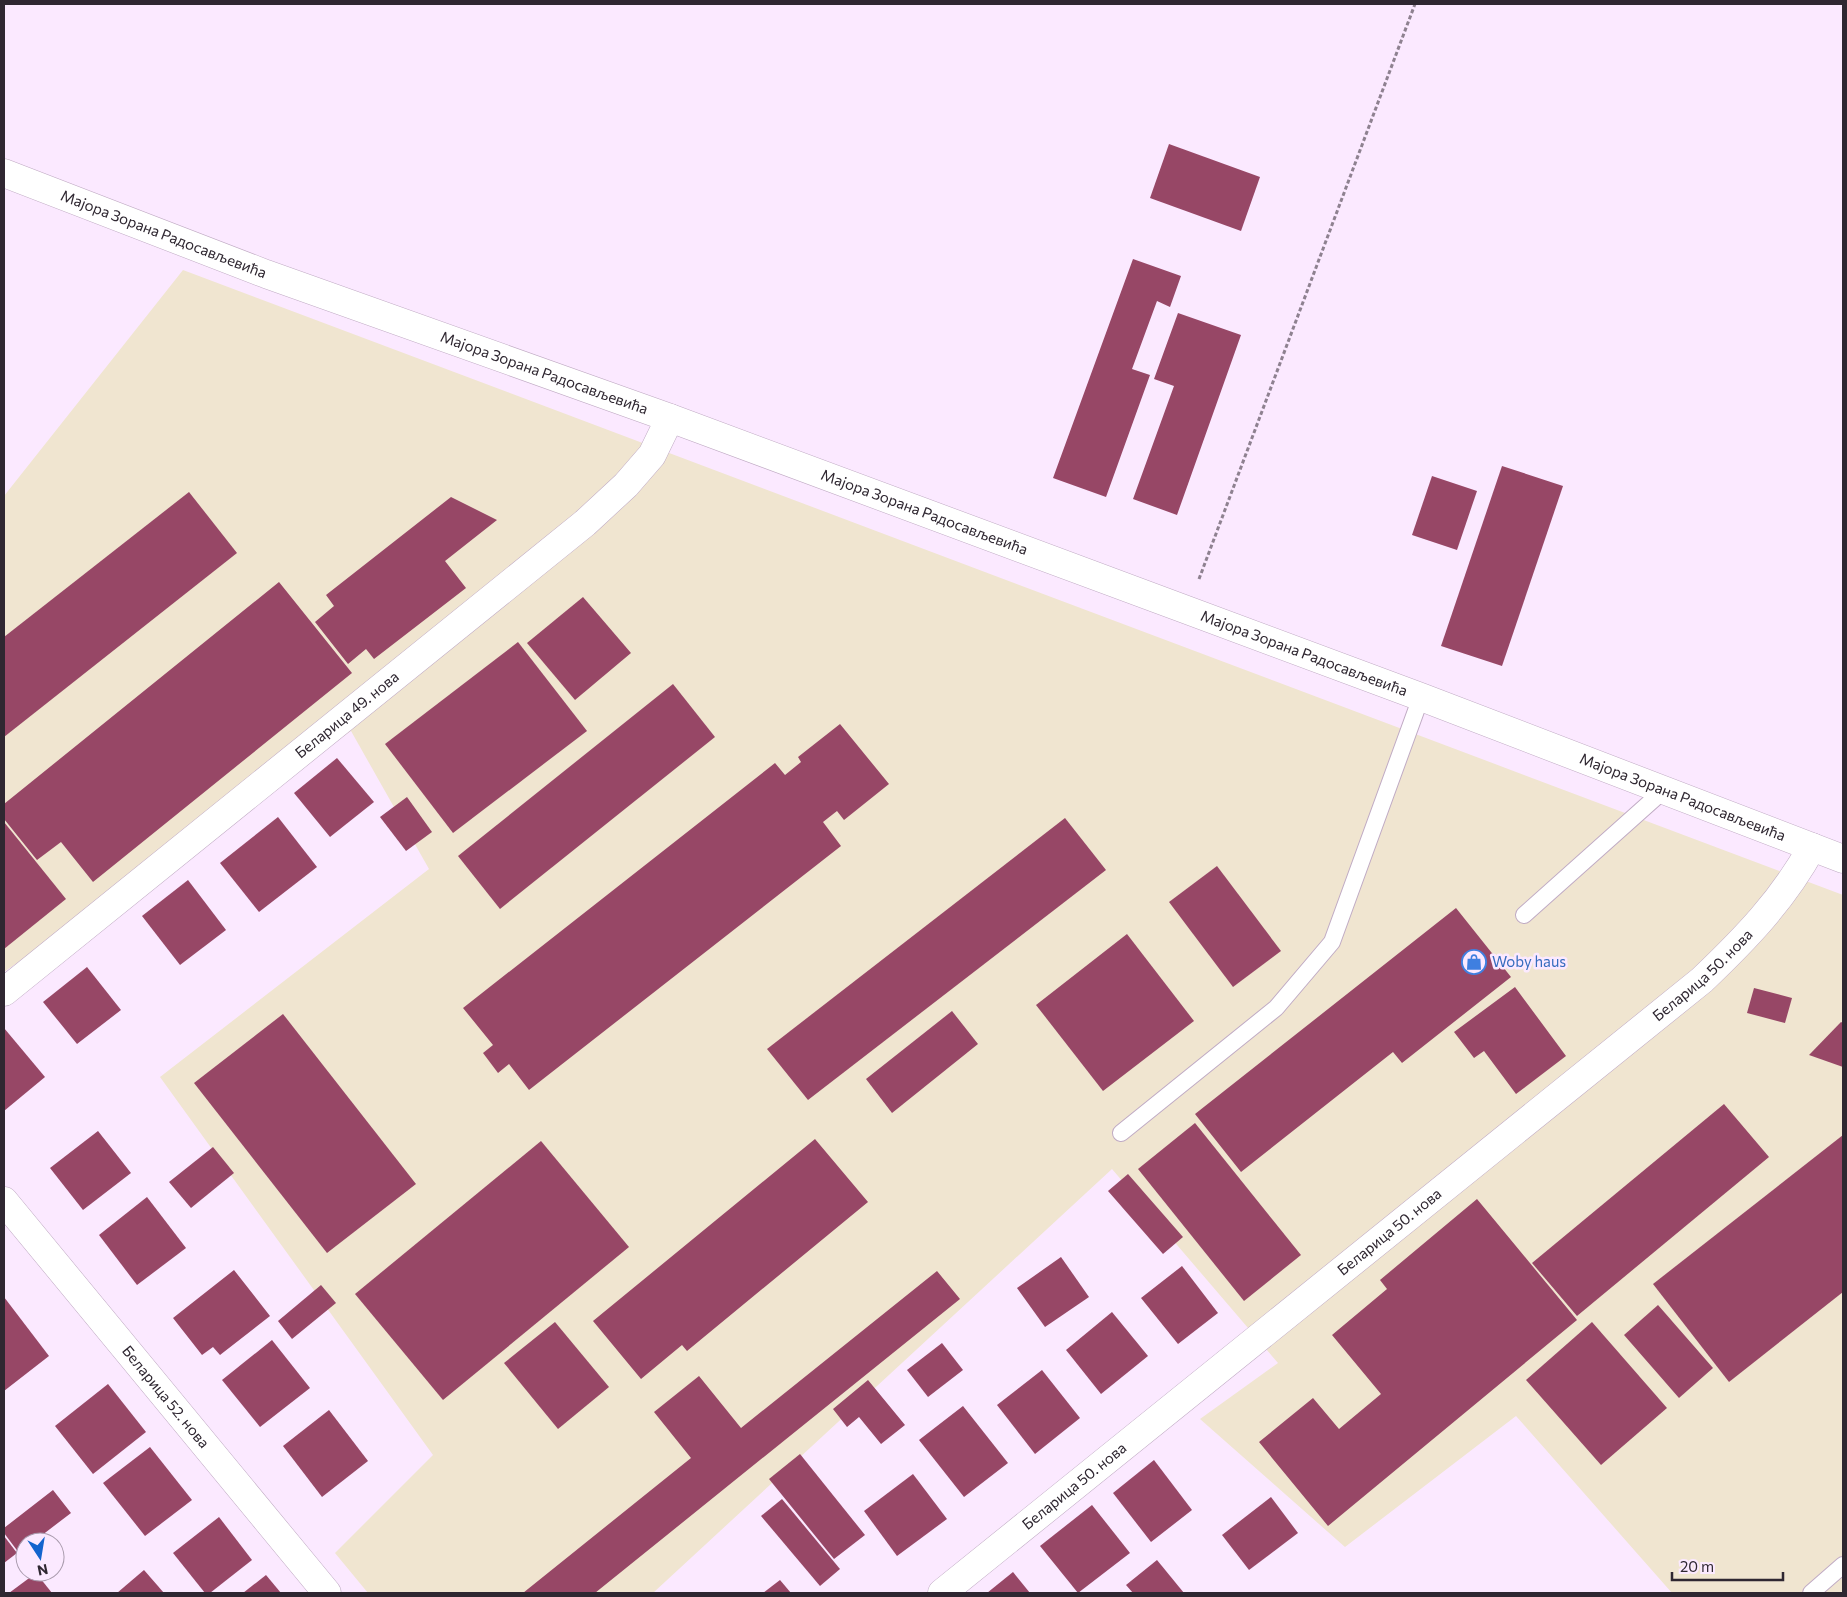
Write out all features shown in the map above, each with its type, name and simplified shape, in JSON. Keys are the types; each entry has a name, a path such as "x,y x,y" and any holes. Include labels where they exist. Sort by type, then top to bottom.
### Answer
{"street":[{"name":"Мајора Зорана Радосављевића","path":"4,173 266,274 670,418 1421,697 1843,859"},
{"name":"Беларица 49. нова","path":"4,992 585,523 626,485 652,455 670,418"},
{"name":"Беларица 50. нова","path":"942,1593 1702,980 1747,937 1781,897 1798,873 1812,847"},
{"name":"Беларица 52. нова","path":"4,1200 327,1593"}],"lane":[{"path":"1122,1133 1276,1008 1332,942 1421,697"},
{"path":"1524,915 1664,790"},
{"path":"1811,1593 1843,1566"}],"path":[{"path":"1187,610 1415,4"}],"shaded area":[{"path":"183,270 1843,895 1843,1593 1672,1593 1516,1416 1345,1547 1200,1419 1278,1363 1112,1169 653,1593 368,1593 335,1553 433,1455 160,1077 429,869 351,731 4,972 4,496"}],"building":[{"path":"1169,144 1260,177 1241,231 1150,198"},
{"path":"1133,259 1181,276 1170,307 1157,301 1132,369 1150,375 1106,497 1053,478"},
{"path":"1178,313 1241,335 1177,515 1133,499 1174,386 1154,379"},
{"path":"1502,466 1563,486 1502,666 1441,646"},
{"path":"1432,476 1477,491 1457,550 1412,535"},
{"path":"189,492 237,553 4,737 4,637"},
{"path":"451,497 497,520 445,561 466,588 374,659 366,649 348,664 315,622 334,606 326,595"},
{"path":"279,582 352,673 93,882 61,842 37,860 4,819 4,804"},
{"path":"583,597 631,653 575,700 527,643"},
{"path":"518,642 587,731 453,833 385,744"},
{"path":"673,684 715,737 500,909 458,856"},
{"path":"840,724 889,784 844,820 837,811 823,822 841,846 529,1090 509,1064 498,1073 483,1053 493,1045 463,1008 775,763 785,775 801,762 798,757"},
{"path":"337,758 374,802 330,837 294,793"},
{"path":"407,797 432,832 406,851 380,817"},
{"path":"278,817 317,867 259,912 220,863"},
{"path":"1065,818 1106,870 808,1100 767,1049"},
{"path":"4,822 66,899 4,949"},
{"path":"1217,866 1281,951 1233,987 1169,902"},
{"path":"188,880 226,930 180,965 142,916"},
{"path":"1456,908 1511,977 1402,1063 1393,1052 1241,1172 1195,1114"},
{"path":"1127,934 1194,1021 1103,1091 1036,1005"},
{"path":"87,967 121,1010 77,1044 43,1002"},
{"path":"1515,987 1566,1056 1516,1094 1484,1051 1474,1058 1454,1032"},
{"path":"1754,988 1792,998 1785,1023 1747,1013"},
{"path":"952,1011 978,1044 892,1113 866,1079"},
{"path":"283,1014 416,1184 327,1253 194,1083"},
{"path":"1841,1022 1843,1023 1843,1067 1809,1055"},
{"path":"4,1028 45,1077 4,1111"},
{"path":"1724,1104 1769,1157 1577,1316 1532,1263"},
{"path":"1195,1123 1301,1255 1244,1301 1138,1169"},
{"path":"98,1131 131,1173 83,1210 50,1168"},
{"path":"1843,1135 1843,1292 1729,1382 1653,1284"},
{"path":"815,1139 868,1202 687,1351 682,1345 641,1379 593,1321"},
{"path":"541,1141 629,1247 443,1400 355,1294"},
{"path":"213,1147 234,1173 191,1208 169,1182"},
{"path":"1128,1174 1183,1237 1163,1254 1108,1191"},
{"path":"147,1197 186,1248 137,1285 99,1235"},
{"path":"1477,1199 1577,1320 1328,1526 1259,1442 1313,1398 1339,1429 1381,1394 1332,1335 1387,1289 1380,1280"},
{"path":"1061,1257 1089,1297 1045,1327 1017,1288"},
{"path":"1182,1266 1218,1313 1178,1344 1141,1298"},
{"path":"234,1270 270,1316 220,1355 213,1347 202,1355 173,1318"},
{"path":"937,1271 960,1299 595,1593 523,1593 691,1458 654,1412 699,1376 741,1428"},
{"path":"321,1285 336,1303 292,1339 278,1321"},
{"path":"4,1297 49,1356 4,1391"},
{"path":"1658,1305 1713,1368 1679,1398 1624,1335"},
{"path":"1112,1312 1148,1356 1101,1394 1066,1350"},
{"path":"555,1322 609,1387 558,1429 504,1363"},
{"path":"1592,1322 1667,1408 1601,1465 1526,1380"},
{"path":"272,1340 310,1388 260,1427 222,1380"},
{"path":"942,1343 963,1370 928,1397 907,1370"},
{"path":"1042,1370 1080,1418 1035,1454 997,1405"},
{"path":"868,1380 905,1425 881,1444 859,1417 847,1427 833,1409"},
{"path":"108,1384 146,1432 93,1474 55,1426"},
{"path":"963,1406 1008,1463 964,1497 919,1440"},
{"path":"329,1410 368,1461 322,1497 283,1446"},
{"path":"150,1447 192,1500 145,1536 103,1483"},
{"path":"800,1454 865,1535 834,1559 769,1479"},
{"path":"1154,1460 1192,1510 1151,1542 1113,1493"},
{"path":"913,1474 947,1519 897,1556 864,1511"},
{"path":"53,1490 71,1513 46,1532 15,1532 15,1548 4,1533 4,1528"},
{"path":"1271,1497 1298,1533 1249,1570 1222,1535"},
{"path":"782,1499 840,1569 820,1586 761,1516"},
{"path":"1092,1505 1130,1553 1078,1593 1040,1546"},
{"path":"219,1517 252,1560 210,1593 205,1593 173,1553"},
{"path":"4,1536 15,1550 15,1555 4,1563"},
{"path":"1157,1560 1184,1593 1133,1593 1126,1585"},
{"path":"144,1570 164,1593 117,1593"},
{"path":"1013,1572 1030,1593 987,1593"},
{"path":"266,1575 281,1593 243,1593"},
{"path":"780,1580 791,1593 763,1593"},
{"path":"24,1582 43,1582 52,1593 9,1593"}],"place":[{"name":"Woby haus","path":"1474,962"}]}
